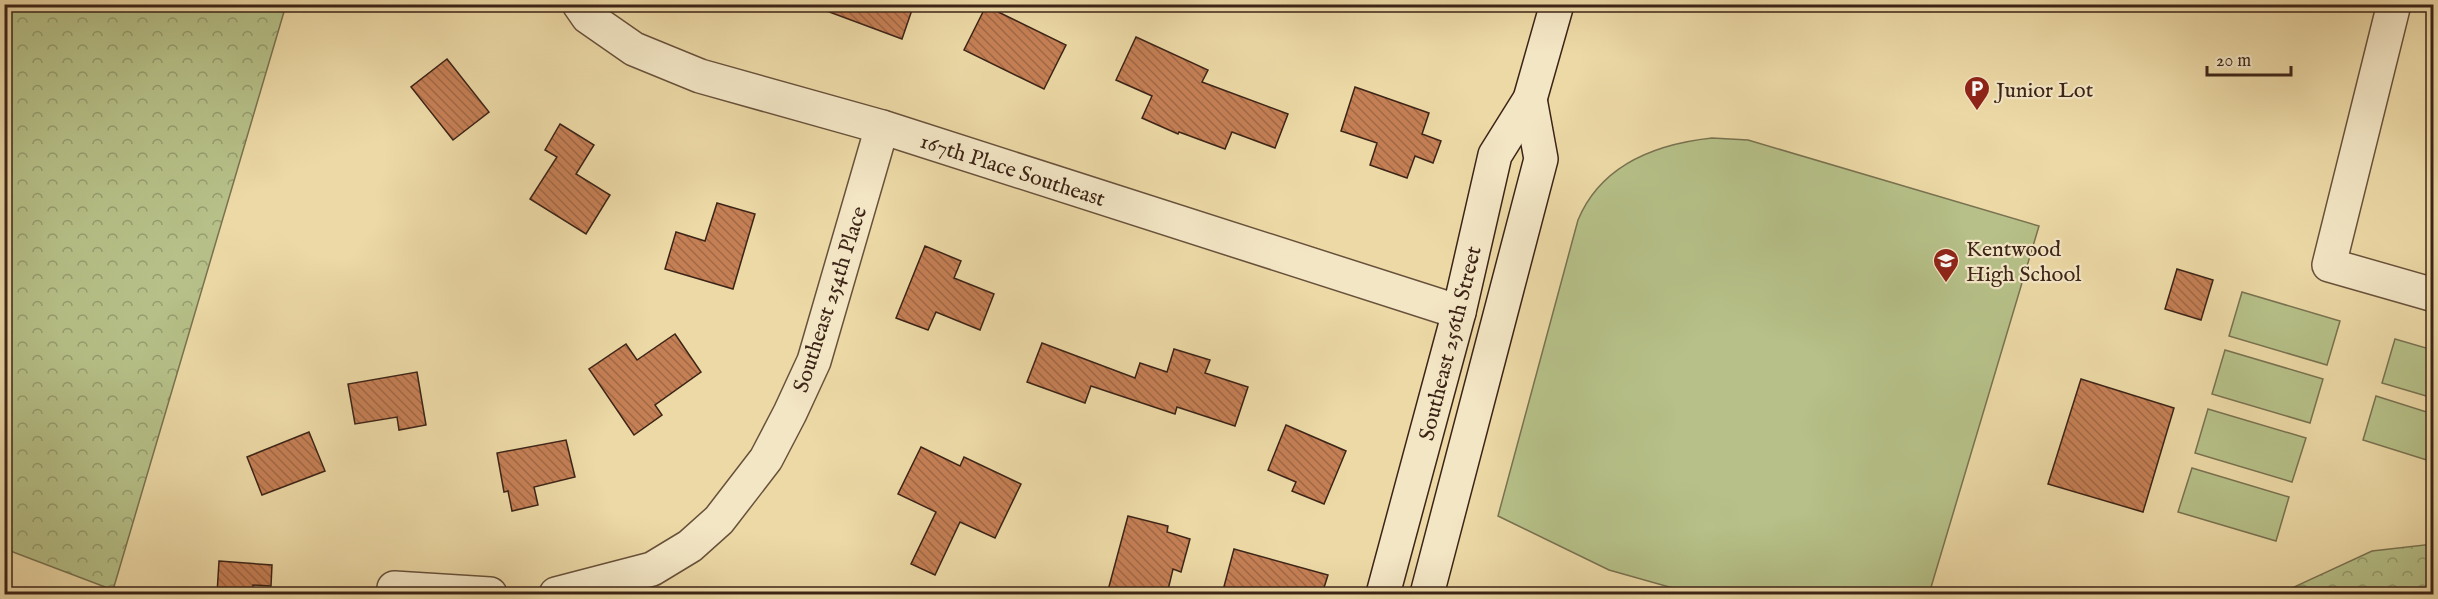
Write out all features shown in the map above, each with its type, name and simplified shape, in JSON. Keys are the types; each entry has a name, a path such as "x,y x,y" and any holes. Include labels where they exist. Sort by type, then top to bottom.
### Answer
{"street":[{"name":"167th Place Southeast","path":"579,4 588,17 634,49 700,76 882,127 1459,312"},
{"name":"Southeast 256th Street","path":"1383,594 1459,312 1495,155 1530,99 1557,4"},
{"path":"2394,4 2329,265 2433,295"},
{"name":"Southeast 256th Street","path":"1427,594 1541,159 1530,99"},
{"name":"Southeast 254th Place","path":"556,594 658,582 690,546 719,520 766,459 814,361 882,127"},
{"path":"394,588 490,594"}],"green space":[{"path":"4,5 286,5 113,590 5,549"},
{"path":"1712,138 1748,140 2039,226 1929,594 1694,594 1609,570 1498,516 1578,220 1588,201 1616,171 1633,161 1671,146"},
{"path":"2242,292 2340,321 2327,365 2229,336"},
{"path":"2395,339 2433,350 2433,398 2382,383"},
{"path":"2225,350 2323,379 2310,423 2212,394"},
{"path":"2376,396 2433,414 2433,462 2363,440"},
{"path":"2208,409 2306,438 2292,482 2195,453"},
{"path":"2192,468 2289,497 2276,541 2178,512"},
{"path":"2433,544 2433,594 2279,594 2372,551"}],"building":[{"path":"817,4 914,4 902,39 816,7"},
{"path":"986,6 1066,45 1044,89 964,50"},
{"path":"1136,37 1208,70 1202,82 1288,114 1275,148 1232,132 1225,149 1179,132 1178,134 1142,118 1152,96 1116,80"},
{"path":"447,59 489,112 453,140 411,87"},
{"path":"1355,87 1429,113 1422,134 1441,141 1433,163 1415,156 1407,178 1370,165 1377,143 1341,131"},
{"path":"560,124 594,145 576,174 610,195 586,234 530,199 557,157 545,150"},
{"path":"717,203 755,214 733,289 665,269 676,232 705,241"},
{"path":"925,246 961,261 954,278 994,294 980,330 936,312 928,330 896,318"},
{"path":"2177,269 2213,280 2201,320 2165,309"},
{"path":"675,334 701,372 655,405 662,415 634,435 589,369 626,344 637,360"},
{"path":"1042,343 1135,378 1140,363 1167,372 1174,349 1210,360 1205,373 1248,387 1235,426 1177,407 1175,414 1091,386 1085,403 1027,382"},
{"path":"417,372 426,425 399,430 397,417 355,424 348,384"},
{"path":"2081,379 2174,408 2143,512 2048,484"},
{"path":"1286,425 1346,451 1324,504 1292,491 1296,482 1268,470"},
{"path":"309,432 325,471 262,495 247,457"},
{"path":"566,440 575,477 534,487 538,505 512,511 508,491 504,492 497,453"},
{"path":"921,447 960,466 964,457 1021,484 995,538 960,522 935,575 911,564 936,512 898,494"},
{"path":"1128,516 1168,526 1167,532 1190,539 1181,572 1173,569 1167,594 1107,594"},
{"path":"1234,549 1328,575 1322,594 1222,594"},
{"path":"219,561 272,565 271,586 253,585 253,594 217,594"}],"place":[{"name":"Junior Lot","path":"1977,112"},
{"name":"Kentwood High School","path":"1946,284"}]}
